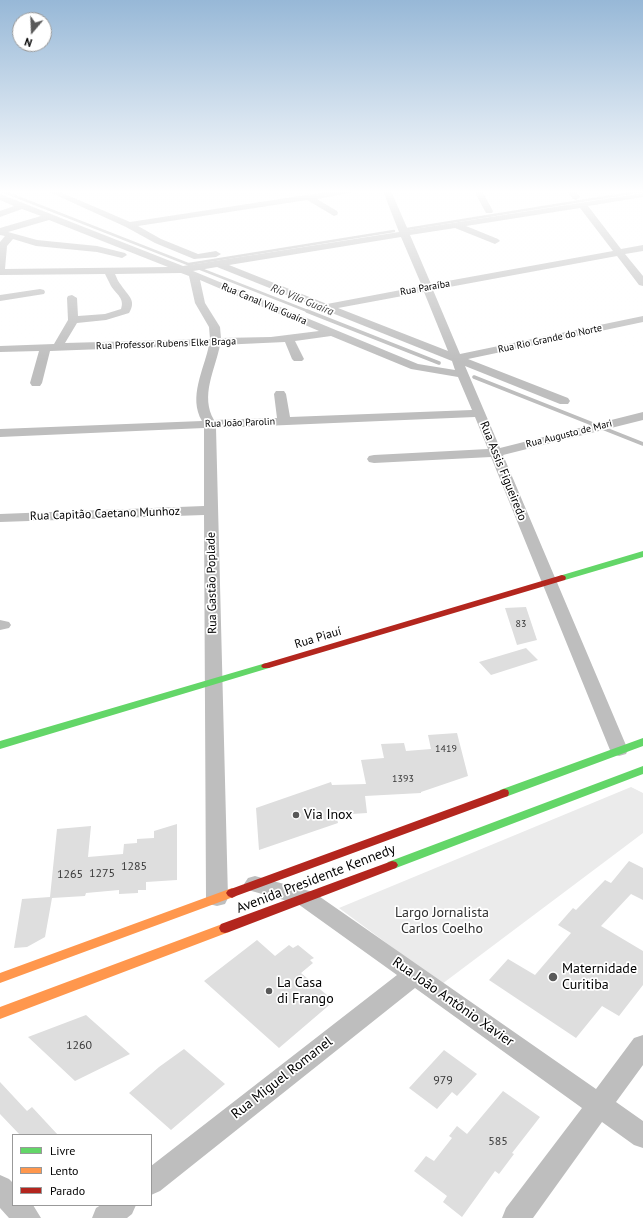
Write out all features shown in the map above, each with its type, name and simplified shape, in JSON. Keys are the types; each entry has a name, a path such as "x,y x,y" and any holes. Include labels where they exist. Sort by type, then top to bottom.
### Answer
{"main road":[{"name":"Rua Piauí","path":"0,745 643,554"},
{"name":"Avenida Presidente Kennedy","path":"0,978 643,742"},
{"name":"Avenida Presidente Kennedy","path":"0,1013 641,773"}],"street":[{"path":"0,269 2,248"},
{"path":"84,248 97,249 164,264"},
{"name":"Rua Canal Vila Guaíra","path":"124,248 179,270 196,270 261,302 415,367 434,371 463,374"},
{"path":"175,248 197,257 228,252"},
{"path":"196,270 218,264 303,248"},
{"name":"Rua Assis Figueiredo","path":"411,248 619,750"},
{"path":"615,248 643,283"},
{"name":"Rua Paraíba","path":"326,307 643,248"},
{"name":"Rua Canal Vila Guaíra","path":"218,264 564,401"},
{"path":"73,320 106,317 125,311 129,303 127,298 117,287 109,270"},
{"path":"0,272 179,270"},
{"name":"Rua Gastão Poplade","path":"196,270 200,302 215,329 215,342 203,397 203,414 210,424 217,898"},
{"path":"0,298 40,292"},
{"path":"58,347 73,320 72,298"},
{"name":"Rua Rio Grande do Norte","path":"456,358 643,319"},
{"name":"Rua Professor Rubens Elke Braga","path":"0,349 289,339 332,333"},
{"path":"289,339 298,359"},
{"path":"36,383 45,348"},
{"path":"280,394 284,421"},
{"name":"Rua João Parolin","path":"0,433 480,413"},
{"name":"Rua Augusto de Mari","path":"374,459 496,453 643,416"},
{"name":"Rua Capitão Caetano Munhoz","path":"0,518 211,510"},
{"name":"Rua João Antônio Xavier","path":"255,884 305,898 643,1136"},
{"name":"Rua Miguel Romanel","path":"152,1181 414,975"},
{"path":"516,1218 643,1046"},
{"path":"0,1188 12,1202"},
{"path":"16,1206 27,1218"},
{"path":"106,1218 121,1206"}],"green space":[{"name":"Largo Jornalista Carlos Coelho","path":"631,787 643,793 643,833 442,984 339,908"}],"building":[{"path":"526,607 537,640 517,645 505,608"},
{"path":"526,648 538,660 491,675 479,662"},
{"path":"457,733 468,776 421,793 365,796 367,813 336,815 338,823 259,850 256,808 331,782 332,785 366,784 361,760 384,758 381,744 404,743 406,751 431,749 428,735"},
{"path":"177,824 177,880 146,882 146,890 138,890 138,893 119,894 119,890 86,893 85,896 52,898 45,937 27,947 14,948 22,899 50,897 57,829 91,826 88,857 123,854 124,844 137,843 137,839 154,838 154,831"},
{"path":"629,861 643,868 643,900 631,894 601,926 643,951 643,985 619,1016 602,1006 576,1038 489,980 508,959 535,975 571,933 558,925 573,908 576,910 605,880 611,883"},
{"name":"La Casa di Frango","path":"257,940 275,956 289,945 293,948 298,945 314,958 310,960 313,963 301,973 334,1001 279,1048 204,981"},
{"path":"86,1015 130,1054 75,1081 28,1037"},
{"path":"184,1049 225,1084 171,1130 129,1093 159,1067"},
{"path":"444,1050 477,1074 457,1096 452,1092 437,1109 409,1088"},
{"path":"0,1082 27,1111 32,1107 57,1134 19,1134 0,1114"},
{"path":"503,1091 540,1117 512,1153 514,1154 499,1174 495,1171 462,1217 443,1202 447,1196 414,1171 426,1156 434,1161 452,1138 449,1136 457,1126 467,1134"}],"waterway":[{"name":"Rio Vila Guaíra","path":"147,248 310,312"},
{"path":"189,264 289,248"},
{"name":"Rio Vila Guaíra","path":"307,311 439,363"},
{"name":"Rio Vila Guaíra","path":"474,377 643,444"}],"traffic: fast":[{"path":"562,578 643,554"},
{"path":"0,745 266,666"},
{"path":"504,793 643,742"},
{"path":"392,865 643,770"}],"traffic: slow":[{"path":"0,978 232,893"},
{"path":"0,1013 225,928"}],"traffic: jam":[{"path":"266,666 562,578"},
{"path":"232,893 504,793"},
{"path":"225,928 392,865"}],"place":[{"name":"Via Inox","path":"296,815"},
{"name":"Maternidade Curitiba","path":"553,977"},
{"name":"La Casa di Frango","path":"269,991"}]}
